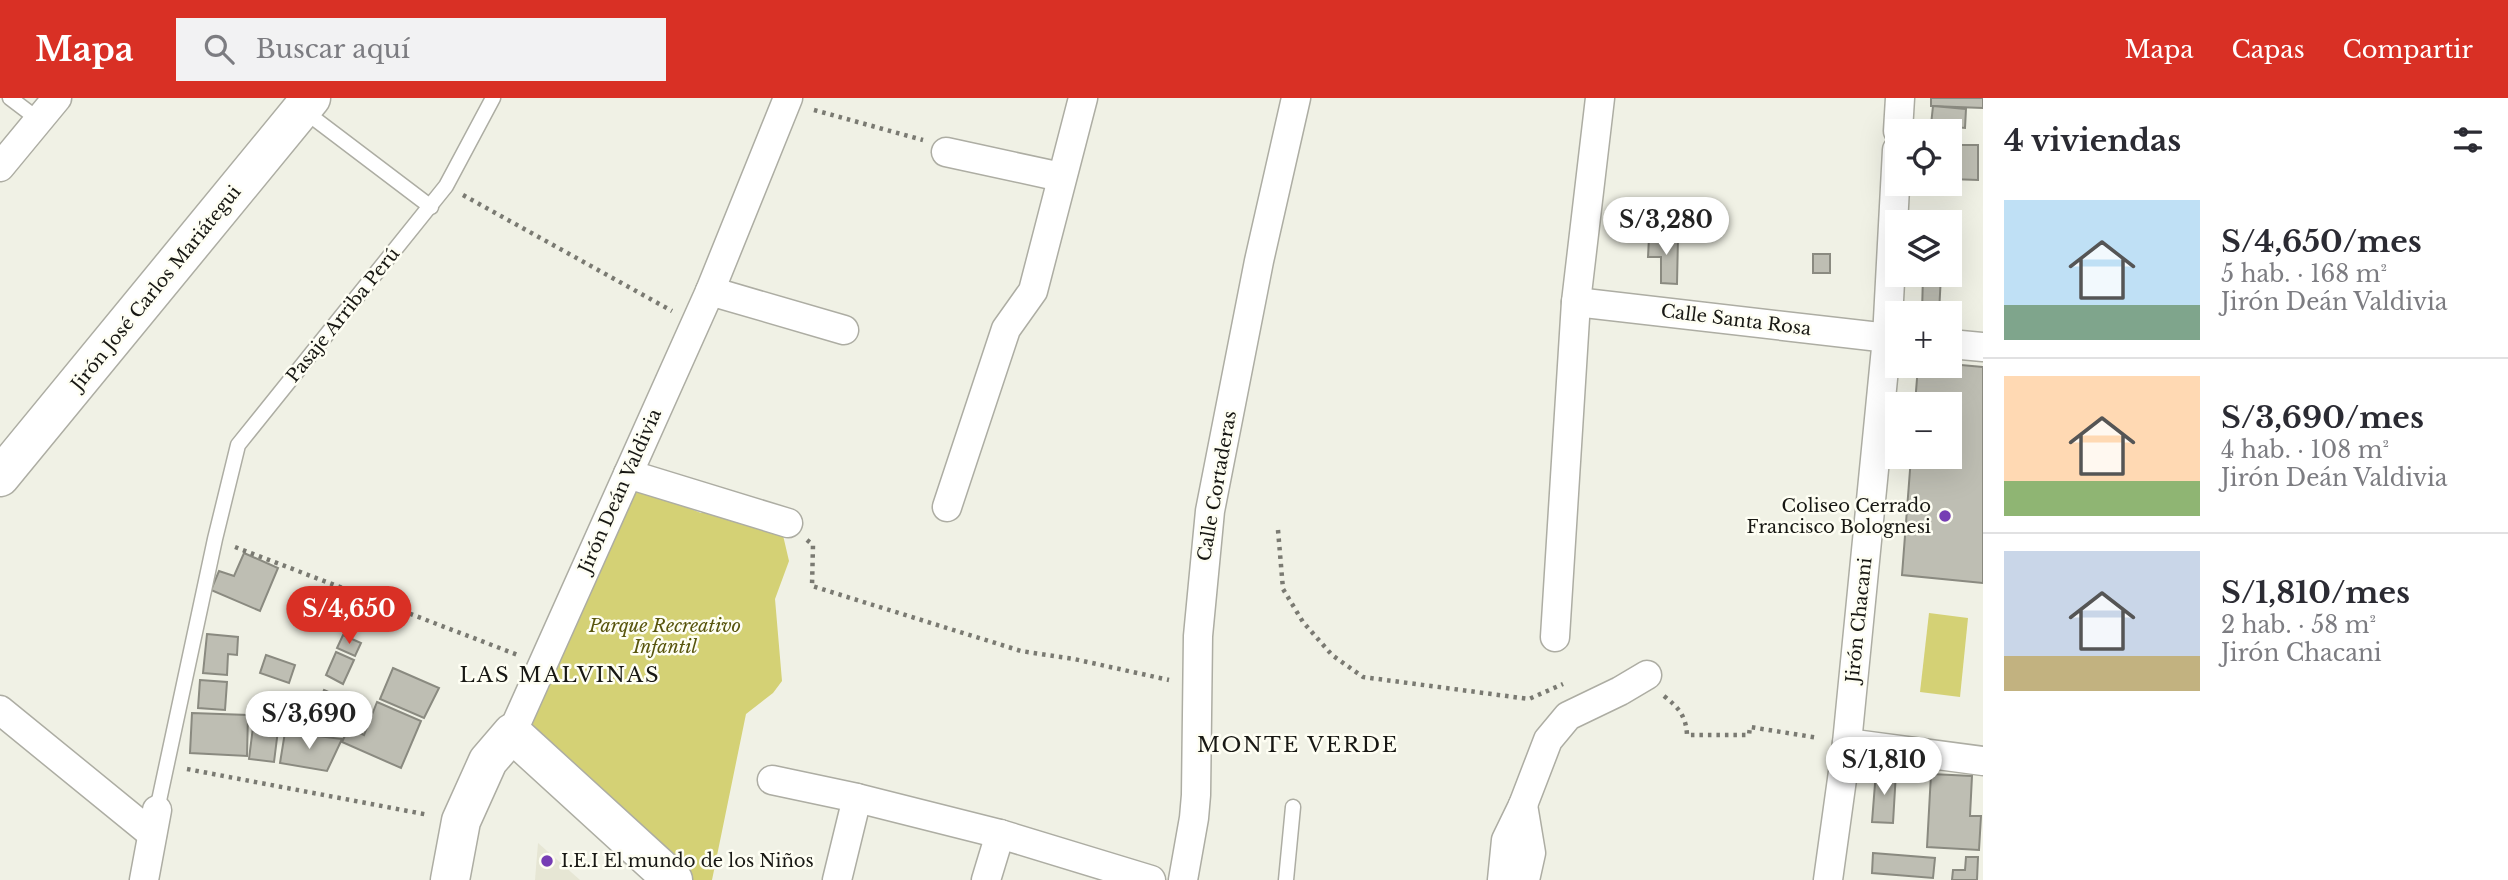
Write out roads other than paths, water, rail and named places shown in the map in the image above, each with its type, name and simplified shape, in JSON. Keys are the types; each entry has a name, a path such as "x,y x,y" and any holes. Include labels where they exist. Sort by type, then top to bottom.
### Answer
{"street":[{"path":"0,167 57,98"},
{"path":"947,506 1006,329 1033,291 1083,98"},
{"name":"Calle Cortaderas","path":"1183,880 1194,818 1200,592 1210,511 1259,261 1296,98"},
{"path":"1555,636 1576,302 1600,98"},
{"path":"1899,119 1900,98"},
{"name":"Jirón Deán Valdivia","path":"450,880 461,821 488,761 512,733 695,323 780,100"},
{"name":"Jirón José Carlos Mariátegui","path":"5,462 307,103"},
{"path":"935,146 1061,177"},
{"name":"Jirón Chacani","path":"1893,301 1896,196"},
{"path":"709,291 844,330"},
{"name":"Calle Santa Rosa","path":"1576,302 1885,337"},
{"path":"1962,345 1983,347"},
{"name":"Jirón Chacani","path":"1828,880 1847,743 1888,378"},
{"path":"628,474 788,523"},
{"path":"1502,880 1506,840 1523,806 1549,740 1568,716 1620,691 1647,674"},
{"path":"0,710 155,822 144,880"},
{"path":"512,733 673,880"},
{"path":"1847,743 1983,761"},
{"path":"772,780 1000,834 1151,880"},
{"path":"837,880 857,798"},
{"path":"1523,806 1531,853 1525,880"},
{"path":"986,880 1000,834"}],"lane":[{"path":"10,98 39,120"},
{"name":"Pasaje Arriba Perú","path":"155,822 165,765 238,445 431,207 446,186 493,98"},
{"path":"307,103 431,207"},
{"path":"1286,880 1293,807"}],"place":[{"name":"Coliseo Cerrado Francisco Bolognesi","path":"1945,516"},
{"name":"I.E.I El mundo de los Niños","path":"547,861"}],"district":[{"name":"LAS MALVINAS","path":"560,675"},
{"name":"MONTE VERDE","path":"1298,745"}],"park label":[{"name":"Parque Recreativo Infantil","path":"665,636"}]}
